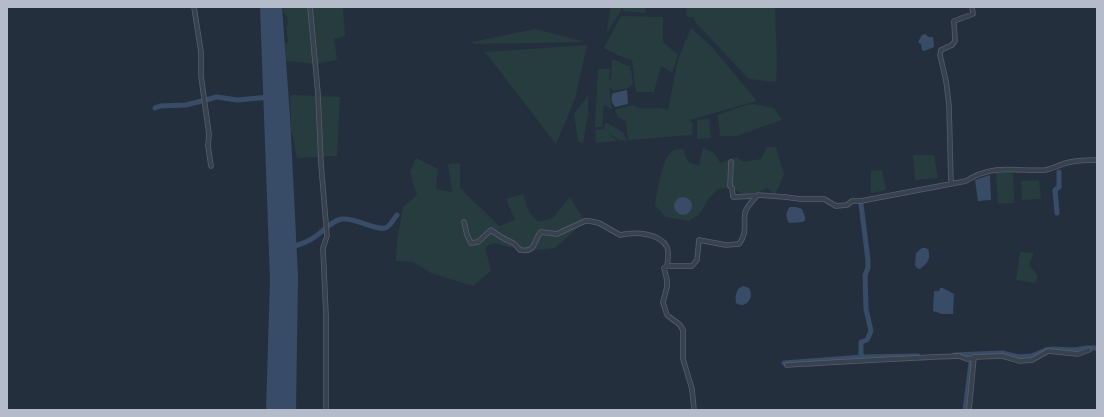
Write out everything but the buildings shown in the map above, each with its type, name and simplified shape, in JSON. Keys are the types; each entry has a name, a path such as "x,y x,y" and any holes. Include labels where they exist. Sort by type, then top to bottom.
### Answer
{"street":[{"path":"194,7 209,134 208,146 212,166"},
{"path":"310,7 318,94 327,236 323,248 326,315 326,410"},
{"path":"951,184 949,105 945,74 940,55 941,50 952,45 955,41 954,21 973,14 972,7"},
{"path":"731,162 730,186 732,188 733,197 758,195 800,199 824,199 836,206 966,181 975,175 1000,169 1047,170 1066,163 1082,160 1097,160"},
{"path":"667,266 692,266 697,260 699,240 726,246 739,244 744,237 745,211 752,200 758,195"},
{"path":"464,222 467,235 471,243 478,242 491,230 503,239 516,244 520,250 526,251 535,245 538,235 541,232 557,234 585,221 594,222 620,236 641,233 650,235 666,246 668,253 667,266 664,268 667,287 663,302 667,315 680,325 683,330 683,359 692,389 694,410"},
{"path":"787,365 851,362 867,359 951,356 958,356 967,359 974,357 1002,356 1020,361 1032,360 1048,351 1078,354 1088,350"},
{"path":"969,410 974,358"}],"green space":[{"path":"284,7 309,7 315,64 286,61 285,44 288,42 286,26 288,25 287,16 283,12"},
{"path":"311,7 343,7 345,36 334,39 337,60 316,64"},
{"path":"610,7 623,7 607,33"},
{"path":"623,7 646,7 645,13 623,11"},
{"path":"686,7 775,7 777,63 776,82 749,79 696,23 693,17 687,17"},
{"path":"621,16 663,17 663,42 678,55 672,73 661,66 654,92 636,92 632,60 604,48"},
{"path":"691,28 712,47 757,101 689,120 693,123 692,135 628,140 626,119 625,121 618,117 615,110 632,105 641,108 659,108 668,110 678,59"},
{"path":"535,29 586,42 474,44 472,42"},
{"path":"587,45 575,99 556,144 485,52"},
{"path":"612,59 631,67 628,70 631,70 633,84 628,88 614,91 609,87 612,109 604,105 602,127 595,127 598,69 610,69 609,80 611,78"},
{"path":"290,96 340,97 337,156 297,158 291,129"},
{"path":"588,96 588,115 583,143 578,141 574,114"},
{"path":"753,104 774,108 782,120 736,136 720,136 718,115"},
{"path":"709,119 711,138 697,139 697,120"},
{"path":"605,122 623,132 627,141 619,140 607,132 617,141 596,143 595,130 604,129"},
{"path":"767,147 776,147 784,175 775,195 767,188 748,197 732,188 718,189 709,198 699,215 689,221 665,217 655,205 663,167 666,159 674,150 683,149 688,162 699,166 703,148 714,153 720,163 736,157 744,162 761,159"},
{"path":"913,155 934,155 938,178 915,180"},
{"path":"416,158 438,169 436,189 452,192 448,164 460,163 460,188 499,226 515,220 506,199 523,194 529,212 538,222 553,218 570,197 585,221 555,248 526,251 494,243 485,247 491,271 473,286 431,273 413,262 396,261 397,241 403,207 417,195 410,172"},
{"path":"882,170 886,190 871,193 871,171"},
{"path":"996,173 1013,173 1014,203 998,204"},
{"path":"1039,180 1041,199 1022,200 1021,181"},
{"path":"1020,252 1034,253 1029,265 1038,276 1035,283 1016,280"}],"water":[{"path":"260,7 282,7 290,116 298,276 296,410 266,410 270,280"},
{"path":"925,34 929,37 933,37 934,47 924,51 922,50 921,44 918,42 922,35"},
{"path":"627,90 628,104 615,107 612,100 613,93"},
{"path":"990,175 991,200 978,201 975,180"},
{"path":"679,197 687,197 692,202 690,213 687,215 679,215 674,210 674,202"},
{"path":"790,207 802,209 805,221 789,223 786,215"},
{"path":"922,248 928,249 929,258 927,263 920,269 915,265 916,253"},
{"path":"743,286 749,288 751,295 746,304 740,305 736,303 736,296 738,289"},
{"path":"940,288 954,294 953,314 942,314 933,311 934,291 939,291"}],"waterway":[{"path":"155,108 160,106 186,105 217,97 237,100 270,97"},
{"path":"1057,213 1055,190 1059,187 1059,172"},
{"path":"861,204 868,260 868,268 865,275 866,309 871,331 867,340 861,342 861,354 863,357 918,356"},
{"path":"290,247 310,240 338,220 353,220 373,227 384,228 390,225 397,215"},
{"path":"954,355 1002,353 1019,357 1032,356 1052,349 1075,350 1097,348"},
{"path":"965,410 972,355"},
{"path":"784,363 863,357"}]}
